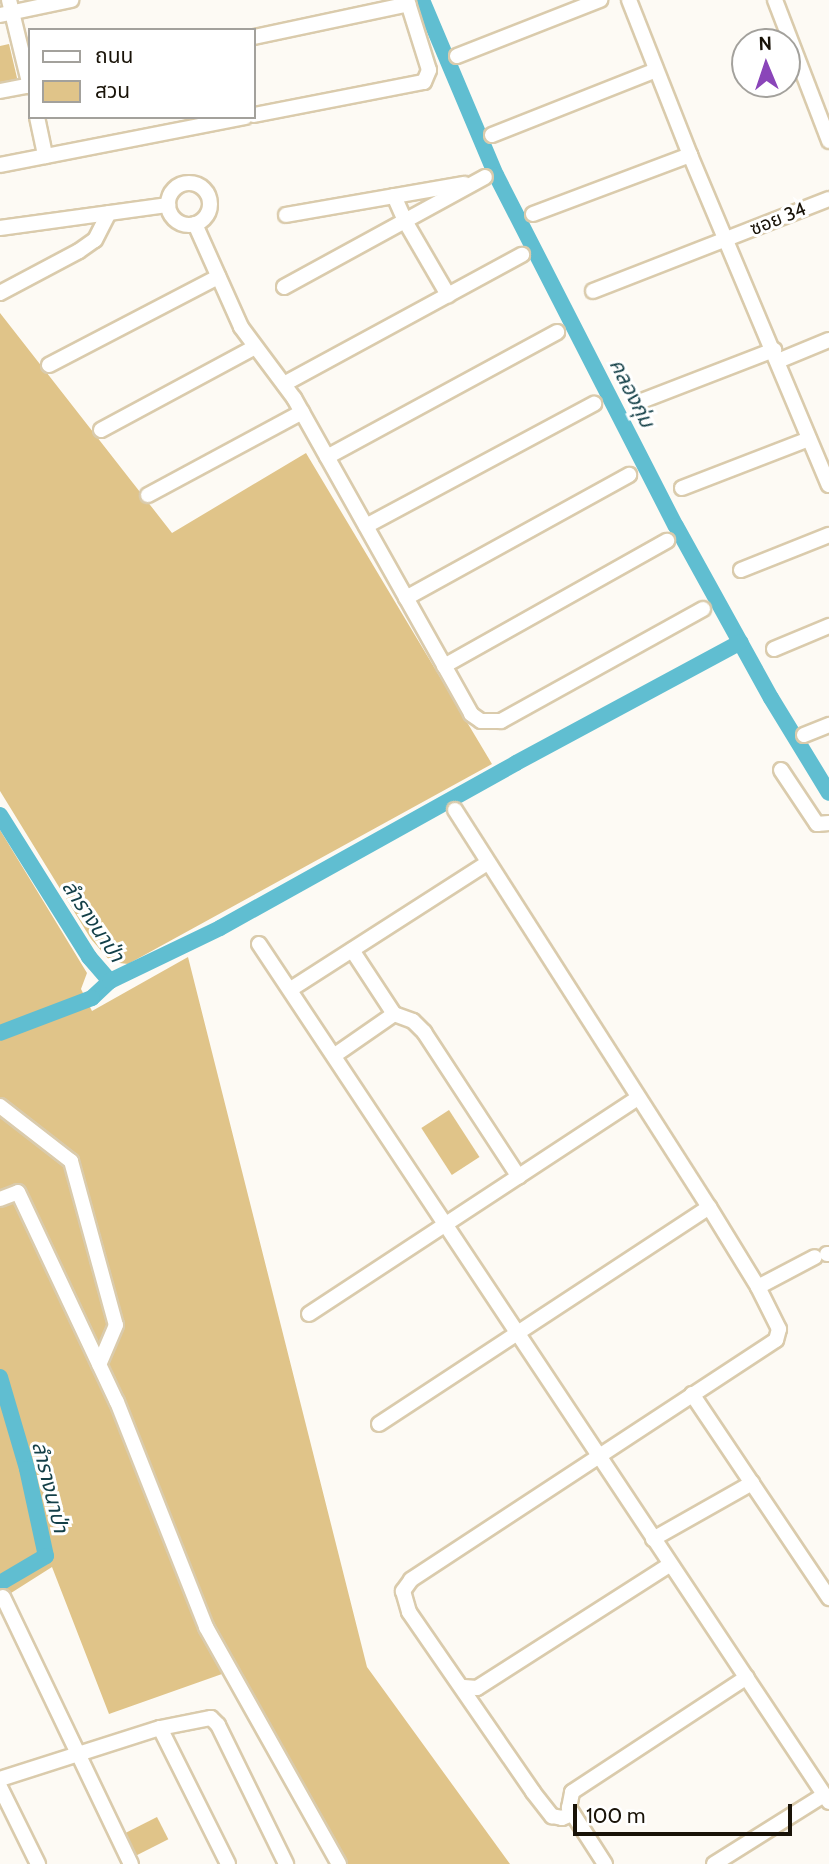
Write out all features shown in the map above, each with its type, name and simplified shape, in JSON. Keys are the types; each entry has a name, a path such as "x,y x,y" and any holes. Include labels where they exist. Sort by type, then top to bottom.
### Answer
{"street":[{"path":"28,78 7,9 71,0"},
{"path":"457,56 600,0"},
{"path":"629,0 690,155 827,477"},
{"path":"775,0 829,141"},
{"path":"256,37 408,2 429,71 424,82 256,116"},
{"path":"492,135 656,70"},
{"path":"0,91 28,85"},
{"path":"37,119 45,156"},
{"path":"0,165 235,119"},
{"path":"533,214 690,155"},
{"path":"284,287 481,179 286,215"},
{"path":"180,185 201,186 210,204 206,216 195,224 176,220 168,205 170,194 180,185"},
{"path":"394,196 405,221 448,295"},
{"name":"ซอย 34","path":"593,292 829,199"},
{"path":"0,228 168,205"},
{"path":"0,293 95,240 109,213"},
{"path":"195,224 241,327 302,412 471,714 481,721 491,723 703,609"},
{"path":"284,384 522,255"},
{"path":"49,365 218,277"},
{"path":"327,457 557,332"},
{"path":"639,402 776,355 829,340"},
{"path":"101,430 255,347"},
{"path":"366,526 594,404"},
{"path":"148,495 302,412"},
{"path":"682,488 809,439"},
{"path":"406,598 629,475"},
{"path":"741,570 829,535"},
{"path":"444,666 667,541"},
{"path":"774,649 829,626"},
{"path":"804,735 829,725"},
{"path":"781,770 817,824 829,823"},
{"path":"455,810 709,1207 758,1287 779,1329 776,1340 411,1580 403,1591 409,1612 552,1816 562,1818 572,1814"},
{"path":"292,989 487,863"},
{"path":"259,943 292,989 669,1565 825,1790 715,1864"},
{"path":"352,950 394,1014 414,1021 424,1032 519,1177"},
{"path":"335,1055 394,1014"},
{"path":"309,1314 638,1098"},
{"path":"0,1106 71,1161 116,1325 99,1365"},
{"path":"0,1199 18,1192 117,1402 206,1628 339,1864"},
{"path":"379,1424 709,1207"},
{"path":"758,1287 824,1255"},
{"path":"692,1394 829,1598"},
{"path":"653,1539 752,1483"},
{"path":"464,1687 477,1688 669,1565"},
{"path":"3,1597 131,1864"},
{"path":"605,1864 572,1814 568,1805 572,1792 747,1677"},
{"path":"0,1779 160,1728 211,1718 218,1725 286,1864"},
{"path":"160,1728 228,1864"},
{"path":"0,1787 38,1864"}],"green space":[{"path":"9,44 18,82 0,86 0,46"},
{"path":"0,313 172,533 306,453 492,764 128,964 111,962 91,939 0,791"},
{"path":"0,830 87,973 81,989 92,1011 188,957 367,1667 510,1864 331,1864 222,1674 109,1714 52,1567 0,1600"},
{"path":"449,1110 479,1157 452,1175 421,1128"},
{"path":"157,1817 168,1839 136,1856 125,1833"}],"waterway":[{"name":"คลองกุ่ม","path":"422,0 496,175 676,526 771,698 829,793"},
{"path":"110,981 220,928 516,763 741,642"},
{"name":"ลำรางนาป่า","path":"0,815 89,957 110,981 92,998 0,1033"},
{"name":"ลำรางนาป่า","path":"0,1377 27,1469 46,1556 0,1583"}]}
